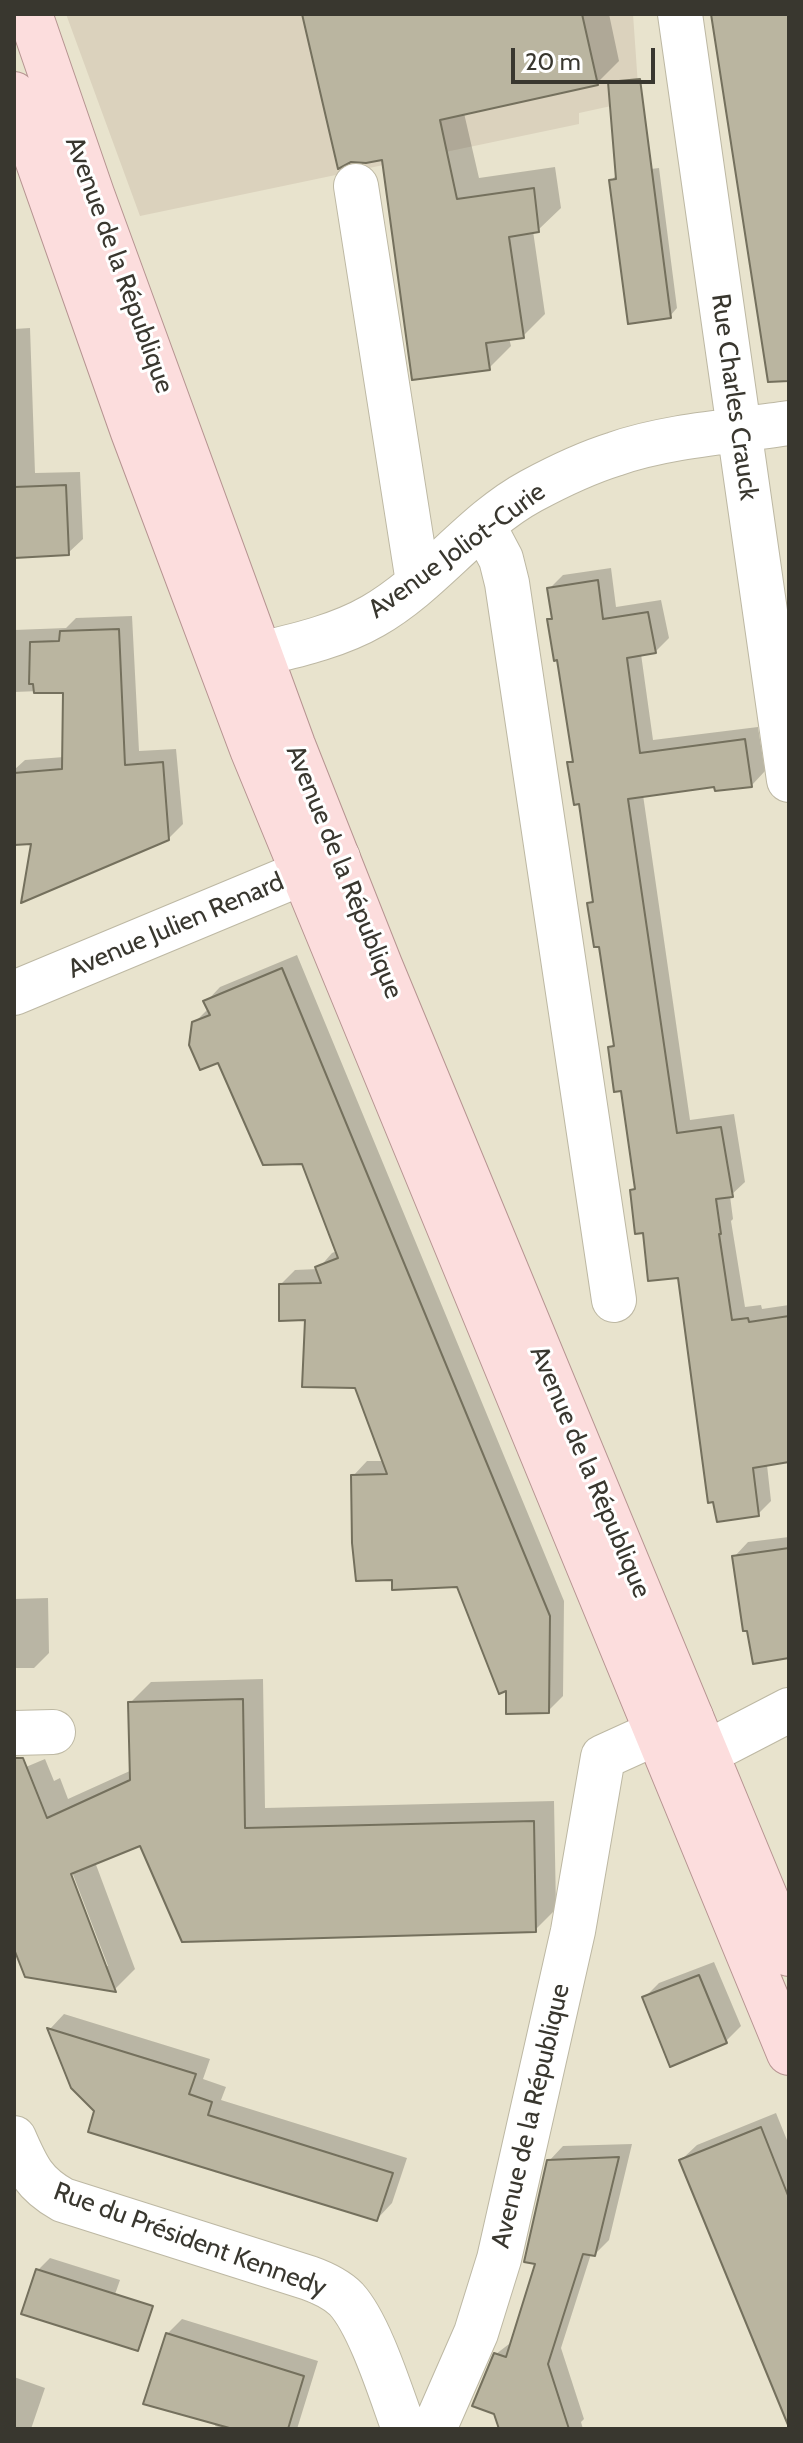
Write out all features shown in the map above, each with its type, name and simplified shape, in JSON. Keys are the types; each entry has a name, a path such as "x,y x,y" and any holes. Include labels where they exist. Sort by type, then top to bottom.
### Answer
{"main road":[{"name":"Avenue de la République","path":"30,14 92,194 239,660"},
{"name":"Avenue de la République","path":"14,94 133,432 239,660 320,866 681,1742 789,2053"},
{"name":"Avenue de la République","path":"681,1742 789,1954"}],"street":[{"name":"Rue Charles Crauck","path":"680,14 789,780"},
{"path":"356,186 418,582"},
{"name":"Avenue Joliot-Curie","path":"239,660 347,628 373,616 418,582 483,525 528,493 614,454 642,446 789,423"},
{"path":"483,525 501,559 507,583 614,1300"},
{"name":"Avenue Julien Renard","path":"14,993 320,866"},
{"path":"681,1742 789,1710"},
{"name":"Avenue de la République","path":"434,2429 476,2333 499,2259 573,1931 603,1757 681,1742"},
{"name":"Rue du Président Kennedy","path":"14,2138 24,2185 329,2286 345,2297 359,2316 404,2429"}],"shaded area":[{"path":"66,14 633,14 639,100 579,113 579,124 140,216"}],"building":[{"path":"302,14 582,14 598,85 440,120 457,199 534,188 539,232 509,237 524,338 486,343 490,370 412,380 382,160 351,162 338,169"},
{"path":"711,14 789,14 789,381 768,382"},
{"path":"640,79 671,318 628,324 609,180 616,179 608,82"},
{"path":"66,485 69,555 14,558 14,487"},
{"path":"598,580 603,619 648,612 656,653 627,658 640,753 745,739 752,787 715,791 714,787 628,799 677,1133 721,1127 733,1197 716,1199 732,1320 748,1318 749,1322 789,1316 789,1462 753,1468 759,1516 717,1522 713,1502 708,1503 678,1278 648,1281 643,1233 635,1234 630,1190 635,1189 621,1091 614,1092 608,1047 614,1046 599,947 594,947 587,903 593,902 579,804 574,805 567,762 573,762 557,660 554,661 547,619 552,619 547,588"},
{"path":"119,629 125,765 163,762 169,840 21,903 31,844 14,845 14,773 62,769 63,693 34,693 33,684 29,684 30,642 59,641 60,631"},
{"path":"282,968 550,1616 549,1713 506,1714 506,1691 499,1694 457,1587 392,1590 392,1580 356,1581 351,1475 387,1474 355,1388 302,1387 305,1320 279,1321 279,1284 321,1283 315,1267 338,1258 302,1164 263,1165 218,1063 200,1070 189,1045 192,1022 210,1015 203,1001"},
{"path":"789,1548 789,1658 753,1664 747,1631 743,1631 732,1556"},
{"path":"243,1699 245,1828 534,1821 536,1932 182,1942 140,1846 71,1874 116,1992 25,1977 14,1949 14,1758 23,1758 47,1818 130,1780 128,1702"},
{"path":"699,1975 727,2043 670,2067 642,1997"},
{"path":"47,2028 196,2074 189,2094 212,2102 208,2115 393,2173 377,2221 88,2132 94,2111 71,2088"},
{"path":"761,2127 789,2198 788,2425 679,2160"},
{"path":"619,2157 595,2256 583,2254 548,2364 569,2429 499,2429 494,2414 472,2406 494,2353 506,2357 535,2264 524,2262 547,2160"},
{"path":"36,2269 153,2306 138,2351 21,2314"},
{"path":"166,2333 304,2376 288,2429 233,2429 143,2404"}]}
